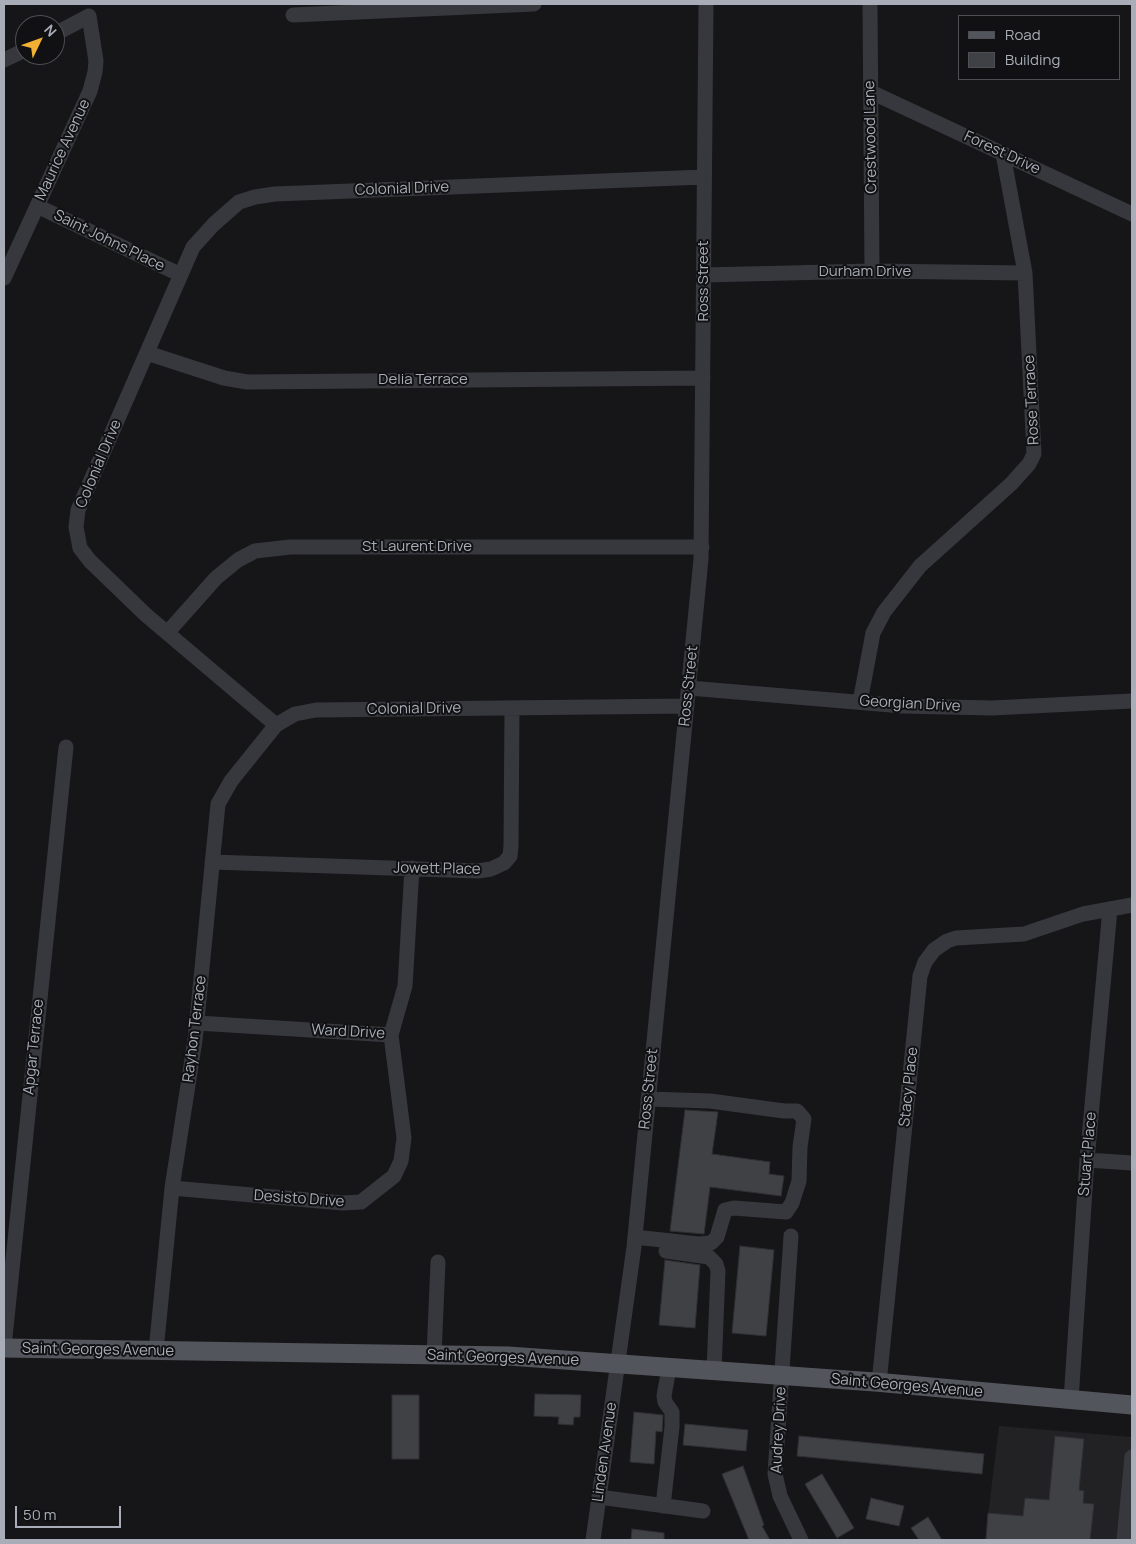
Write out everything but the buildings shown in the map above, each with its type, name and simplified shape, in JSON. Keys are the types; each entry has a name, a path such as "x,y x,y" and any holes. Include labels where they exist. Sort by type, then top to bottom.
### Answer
{"main road":[{"name":"Saint Georges Avenue","path":"4,1347 508,1356 879,1383 1132,1405"}],"street":[{"path":"293,15 534,4"},
{"name":"Ross Street","path":"618,1364 634,1242 702,547 706,4"},
{"name":"Crestwood Lane","path":"870,4 872,271"},
{"name":"Maurice Avenue","path":"4,278 90,92 96,60 89,16 65,29"},
{"name":"Forest Drive","path":"871,92 1132,214"},
{"name":"Rose Terrace","path":"860,702 873,632 884,612 920,566 1011,484 1030,464 1034,454 1025,273 1003,154"},
{"name":"Colonial Drive","path":"687,706 316,710 295,714 276,725 146,615 90,561 80,548 76,527 78,510 193,247 214,224 239,202 275,194 704,178"},
{"name":"Saint Johns Place","path":"37,206 181,275"},
{"name":"Durham Drive","path":"704,275 872,271 1025,273"},
{"name":"Delia Terrace","path":"147,353 224,378 247,382 703,378"},
{"name":"St Laurent Drive","path":"167,633 216,578 238,560 255,551 290,547 702,547"},
{"name":"Georgian Drive","path":"689,688 903,706 992,708 1132,701"},
{"name":"Jowett Place","path":"212,862 478,870 491,869 504,863 510,856 511,846 512,708"},
{"name":"Rayhon Terrace","path":"156,1351 172,1188 197,1023 218,804 231,781 276,725"},
{"name":"Apgar Terrace","path":"4,1347 66,747"},
{"name":"Ward Drive","path":"197,1023 392,1035 405,986 412,868"},
{"name":"Stacy Place","path":"879,1383 920,976 925,962 934,950 947,941 956,938 1024,934 1083,914 1132,904"},
{"name":"Stuart Place","path":"1071,1400 1087,1160 1110,909"},
{"name":"Desisto Drive","path":"172,1188 343,1203 361,1202 394,1176 401,1161 404,1138 392,1035"},
{"path":"634,1242 711,1243 717,1237 725,1210 734,1208 786,1212 792,1203 799,1181 800,1147 804,1118 797,1111 710,1101 648,1099"},
{"path":"1087,1160 1132,1163"},
{"name":"Audrey Drive","path":"791,1236 774,1474 780,1496 801,1540"},
{"path":"634,1242 709,1257 716,1264 718,1271 714,1371"},
{"path":"434,1355 438,1262"},
{"name":"Linden Avenue","path":"593,1540 618,1364"},
{"path":"663,1506 672,1427 672,1412 665,1402 664,1396 668,1368"},
{"path":"1124,1540 1132,1458"},
{"path":"599,1497 703,1511"}],"shaded area":[{"path":"999,1426 1132,1437 1132,1540 985,1540"}]}
